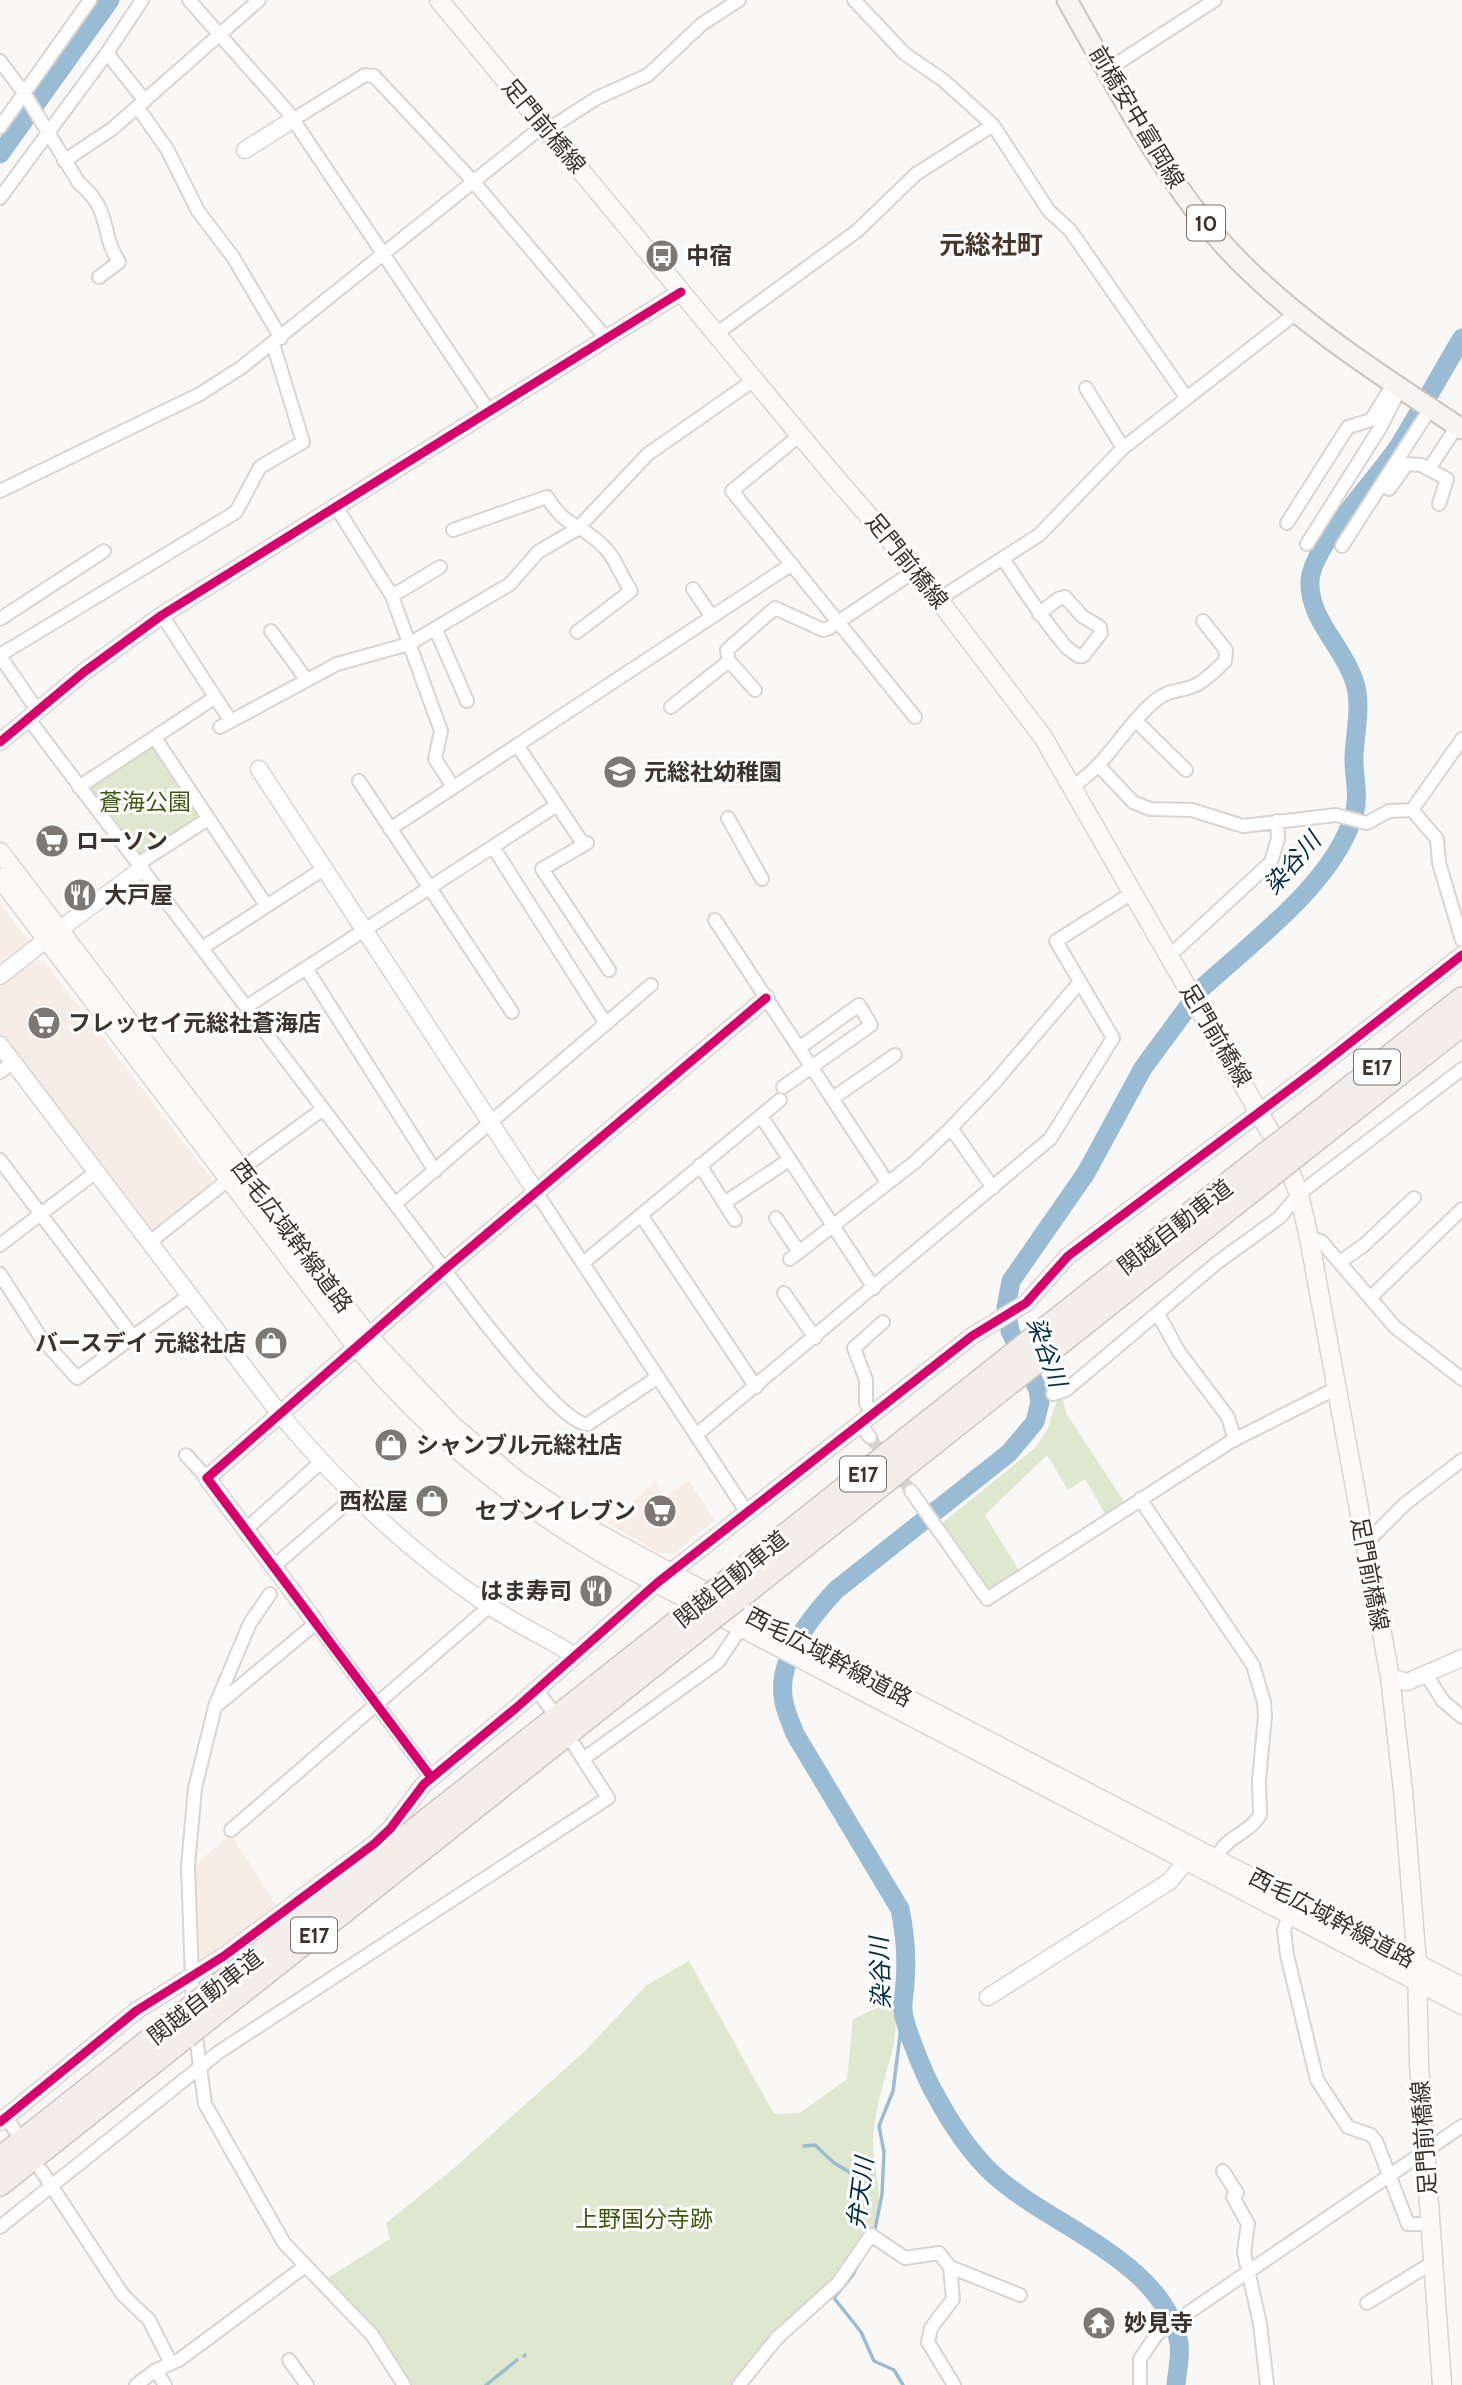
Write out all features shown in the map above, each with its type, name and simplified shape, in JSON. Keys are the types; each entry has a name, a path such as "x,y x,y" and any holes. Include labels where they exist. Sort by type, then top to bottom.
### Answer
{"highway":[{"name":"関越自動車道","path":"0,2184 185,2025 1295,1144 1462,999"},
{"name":"関越自動車道","path":"1295,1144 1462,1024"},
{"name":"関越自動車道","path":"0,2159 185,2025"}],"main road":[{"name":"足門前橋線","path":"439,0 800,435 916,570 1036,728 1074,785 1167,955 1260,1111 1299,1194 1390,1677 1418,1963 1424,2152 1442,2385"},
{"name":"前橋安中富岡線","path":"1067,0 1162,162 1193,206 1236,257 1296,313 1401,387"},
{"name":"10","path":"1401,387 1460,428"},
{"name":"西毛広域幹線道路","path":"0,852 53,934 414,1413 466,1460 547,1520 664,1578 1186,1861 1462,2006"},
{"name":"西毛広域幹線道路","path":"0,878 53,934"},
{"name":"西毛広域幹線道路","path":"664,1578 742,1626 780,1640"},
{"name":"西毛広域幹線道路","path":"808,1655 1217,1857 1462,1987"}],"street":[{"path":"0,127 90,0"},
{"path":"0,198 107,54 142,0"},
{"path":"189,0 294,120 488,411"},
{"path":"64,161 141,104 259,0"},
{"path":"0,491 200,394 277,341 472,180 545,128 597,98 648,75 702,24 739,0"},
{"path":"854,0 905,54 943,80 993,125 1049,211 1070,230 1186,397"},
{"path":"1107,70 1215,0"},
{"path":"107,54 141,104 205,222 233,257 277,341 303,442 260,467 236,512 0,656 32,714 79,787 444,1270 502,1343 556,1404 579,1424 588,1424 658,1377"},
{"path":"0,61 24,93 64,161 104,213 111,247 119,262 99,277"},
{"path":"245,150 369,74 472,180 606,338"},
{"path":"716,334 857,231 916,174 993,125"},
{"path":"0,742 32,714 162,615 681,292"},
{"path":"939,599 1003,560 1046,529 1123,448 1296,313"},
{"path":"162,615 214,698 225,723 306,679 355,658 409,644 510,584 538,552 577,529 648,454 754,380"},
{"path":"1287,523 1346,429 1371,420 1401,387"},
{"path":"1307,544 1380,428 1401,387"},
{"path":"1086,388 1123,448"},
{"path":"1342,546 1428,408"},
{"path":"1429,468 1460,428"},
{"path":"800,435 732,491 915,717"},
{"path":"1389,489 1407,464 1429,468 1447,479 1439,504"},
{"path":"453,530 547,497 559,517 607,550 631,592 577,632"},
{"path":"335,505 392,596 441,731 435,759 453,787"},
{"path":"0,619 104,551"},
{"path":"1003,560 1039,614 1069,650 1081,657 1101,633 1100,627 1082,616 1065,597 1058,598 1039,614"},
{"path":"390,829 792,564"},
{"path":"392,596 440,567"},
{"path":"755,690 729,661 727,650 775,608 823,629 916,570"},
{"path":"693,589 712,617"},
{"path":"1074,785 1099,766 1136,720 1163,695 1196,686 1225,661 1226,650 1203,621"},
{"path":"436,630 467,701"},
{"path":"271,631 306,679"},
{"path":"671,707 729,661"},
{"path":"79,787 214,698"},
{"path":"1136,720 1186,770"},
{"path":"155,738 266,905"},
{"path":"1412,810 1462,738"},
{"path":"517,745 585,844 542,869 609,970"},
{"path":"1099,766 1126,796 1150,809 1192,810 1243,826 1336,815 1361,823 1389,811 1412,810"},
{"path":"259,769 746,1511"},
{"path":"359,781 512,1012"},
{"path":"246,1007 557,805"},
{"path":"1412,810 1437,839 1442,875 1462,940"},
{"path":"728,818 762,879"},
{"path":"0,976 139,867 208,819"},
{"path":"1167,955 1178,948 1271,862 1278,838 1277,821"},
{"path":"493,847 606,1024"},
{"path":"202,948 325,868"},
{"path":"696,1435 1050,1139 1113,1038 1056,941 1132,893"},
{"path":"715,920 887,1182"},
{"path":"16,2132 3,2119 136,2011 190,1978 374,1843 431,1777 746,1511 994,1322 1021,1306 1068,1256 1462,955"},
{"path":"306,968 435,1171"},
{"path":"776,1218 794,1255 951,1128 994,1083 1080,982"},
{"path":"395,1204 651,985"},
{"path":"207,1478 444,1270 766,998"},
{"path":"583,1263 761,1116 781,1094 813,1067 872,1025 859,1005 799,1048"},
{"path":"0,1045 6,1067 96,1172 279,1413 321,1462 429,1562 490,1606 567,1651 573,1658"},
{"path":"833,1098 895,1055"},
{"path":"1053,1394 1066,1390 1218,1262 1280,1217 1299,1194 1462,1069"},
{"path":"150,1242 235,1174 323,1109"},
{"path":"761,1116 874,1288"},
{"path":"951,1128 993,1188"},
{"path":"0,1160 134,1338"},
{"path":"724,1203 789,1160"},
{"path":"700,1165 735,1220"},
{"path":"0,1245 96,1172"},
{"path":"1340,1262 1364,1245 1414,1198"},
{"path":"1370,1298 1462,1209"},
{"path":"641,1215 756,1387"},
{"path":"1308,1238 1321,1241 1395,1326 1462,1379"},
{"path":"0,1274 34,1329 73,1376 83,1376 190,1295"},
{"path":"784,1293 815,1338"},
{"path":"1158,1314 1179,1352 1228,1417 1235,1440"},
{"path":"870,1437 866,1418 866,1380 854,1348 883,1322"},
{"path":"911,1491 987,1599 1235,1440 1335,1389"},
{"path":"186,1455 207,1478 431,1777"},
{"path":"1365,1544 1405,1504 1462,1460"},
{"path":"245,1530 321,1462"},
{"path":"274,1567 355,1496"},
{"path":"1140,1499 1248,1655 1264,1702 1260,1815 1253,1825 1223,1844 1217,1857"},
{"path":"270,1594 250,1623 215,1707 193,1799 188,1866 190,1978 201,2092 208,2111 284,2243 304,2267 372,2335 404,2385"},
{"path":"231,1830 490,1606"},
{"path":"215,1707 316,1623"},
{"path":"583,1759 718,1662 742,1626"},
{"path":"1390,1677 1407,1682 1427,1676 1462,1658"},
{"path":"1427,1676 1443,1701 1462,1717"},
{"path":"537,1690 550,1708"},
{"path":"0,2227 198,2067 608,1798 574,1745"},
{"path":"988,1997 1170,1881 1186,1861"},
{"path":"1289,1915 1284,1930 1287,1955 1317,2080 1348,2127 1371,2135 1390,2173 1408,2224 1429,2224"},
{"path":"1140,2385 1140,2359 1157,2334 1462,2126"},
{"path":"41,2170 123,2295 149,2320 171,2363"},
{"path":"1223,2171 1237,2193 1233,2197 1248,2224 1244,2252 1260,2324 1267,2385"},
{"path":"739,2385 777,2338 838,2283 871,2235 905,2258 939,2253 950,2267 1020,2295"},
{"path":"1367,2303 1432,2263"},
{"path":"136,2385 171,2363 304,2267"},
{"path":"950,2267 953,2299 931,2328 928,2342 954,2385"},
{"path":"289,2360 307,2385"},
{"path":"156,2370 166,2385"}],"shaded area":[{"path":"0,903 29,941 27,949 0,969"},
{"path":"37,960 44,961 212,1179 210,1187 153,1230 147,1229 0,1036 0,987"},
{"path":"689,1481 715,1520 674,1554 660,1553 607,1523 655,1483 664,1497"},
{"path":"231,1834 277,1906 201,1962 194,1958 192,1936 195,1865"}],"green space":[{"name":"蒼海公園","path":"149,746 154,747 198,816 196,822 145,856 138,856 90,791 90,784"},
{"path":"1057,1400 1063,1400 1066,1413 1123,1500 1122,1507 1107,1517 1085,1479 1068,1490 1047,1455 985,1515 1020,1572 992,1591 984,1589 941,1524 1035,1448 1047,1430"},
{"name":"上野国分寺跡","path":"689,1961 774,2114 800,2113 847,2079 853,2019 897,1999 894,2041 874,2124 874,2156 879,2199 876,2220 867,2239 834,2283 733,2385 408,2385 328,2282 329,2277 390,2239 386,2223 453,2169 585,2051 647,1985"}],"waterway":[{"path":"0,154 110,0"},
{"name":"染谷川","path":"1176,2385 1179,2343 1169,2314 1152,2289 1102,2247 1017,2193 994,2175 947,2116 926,2077 904,2018 906,1955 900,1909 795,1734 784,1702 785,1671 797,1641 836,1590 1009,1453 1035,1422 1040,1402 1038,1390 1010,1331 1006,1307 1011,1281 1086,1173 1143,1068 1202,988 1311,887 1344,839 1354,814 1356,799 1356,687 1345,660 1315,609 1310,581 1322,549 1400,444 1462,338"},
{"name":"弁天川","path":"874,2235 882,2194 884,2152 879,2126 893,2091 903,2012"},
{"path":"804,2146 815,2145 833,2162 862,2180 871,2176"},
{"name":"弁天川","path":"866,2251 852,2276 834,2298 861,2332 874,2361 894,2370 903,2385"},
{"path":"486,2385 517,2360"}],"tunnel":[{"path":"870,1437 911,1491"}],"cycle path":[{"path":"0,742 84,672 162,615 681,292"},
{"path":"0,2122 136,2011 224,1956 374,1844 390,1829 424,1784 516,1708 657,1583 972,1336 1026,1303 1068,1256 1314,1071 1462,955"},
{"path":"431,1777 207,1478 444,1270 766,998"}],"place":[{"name":"中宿","path":"662,256"},
{"name":"元総社幼稚園","path":"620,772"},
{"name":"ローソン","path":"52,841"},
{"name":"大戸屋","path":"80,895"},
{"name":"フレッセイ元総社蒼海店","path":"44,1023"},
{"name":"バースデイ 元総社店","path":"271,1343"},
{"name":"シャンブル元総社店","path":"391,1445"},
{"name":"西松屋","path":"432,1501"},
{"name":"セブンイレブン","path":"660,1511"},
{"name":"はま寿司","path":"596,1591"},
{"name":"妙見寺","path":"1099,2323"}],"district":[{"name":"元総社町","path":"991,245"}]}
